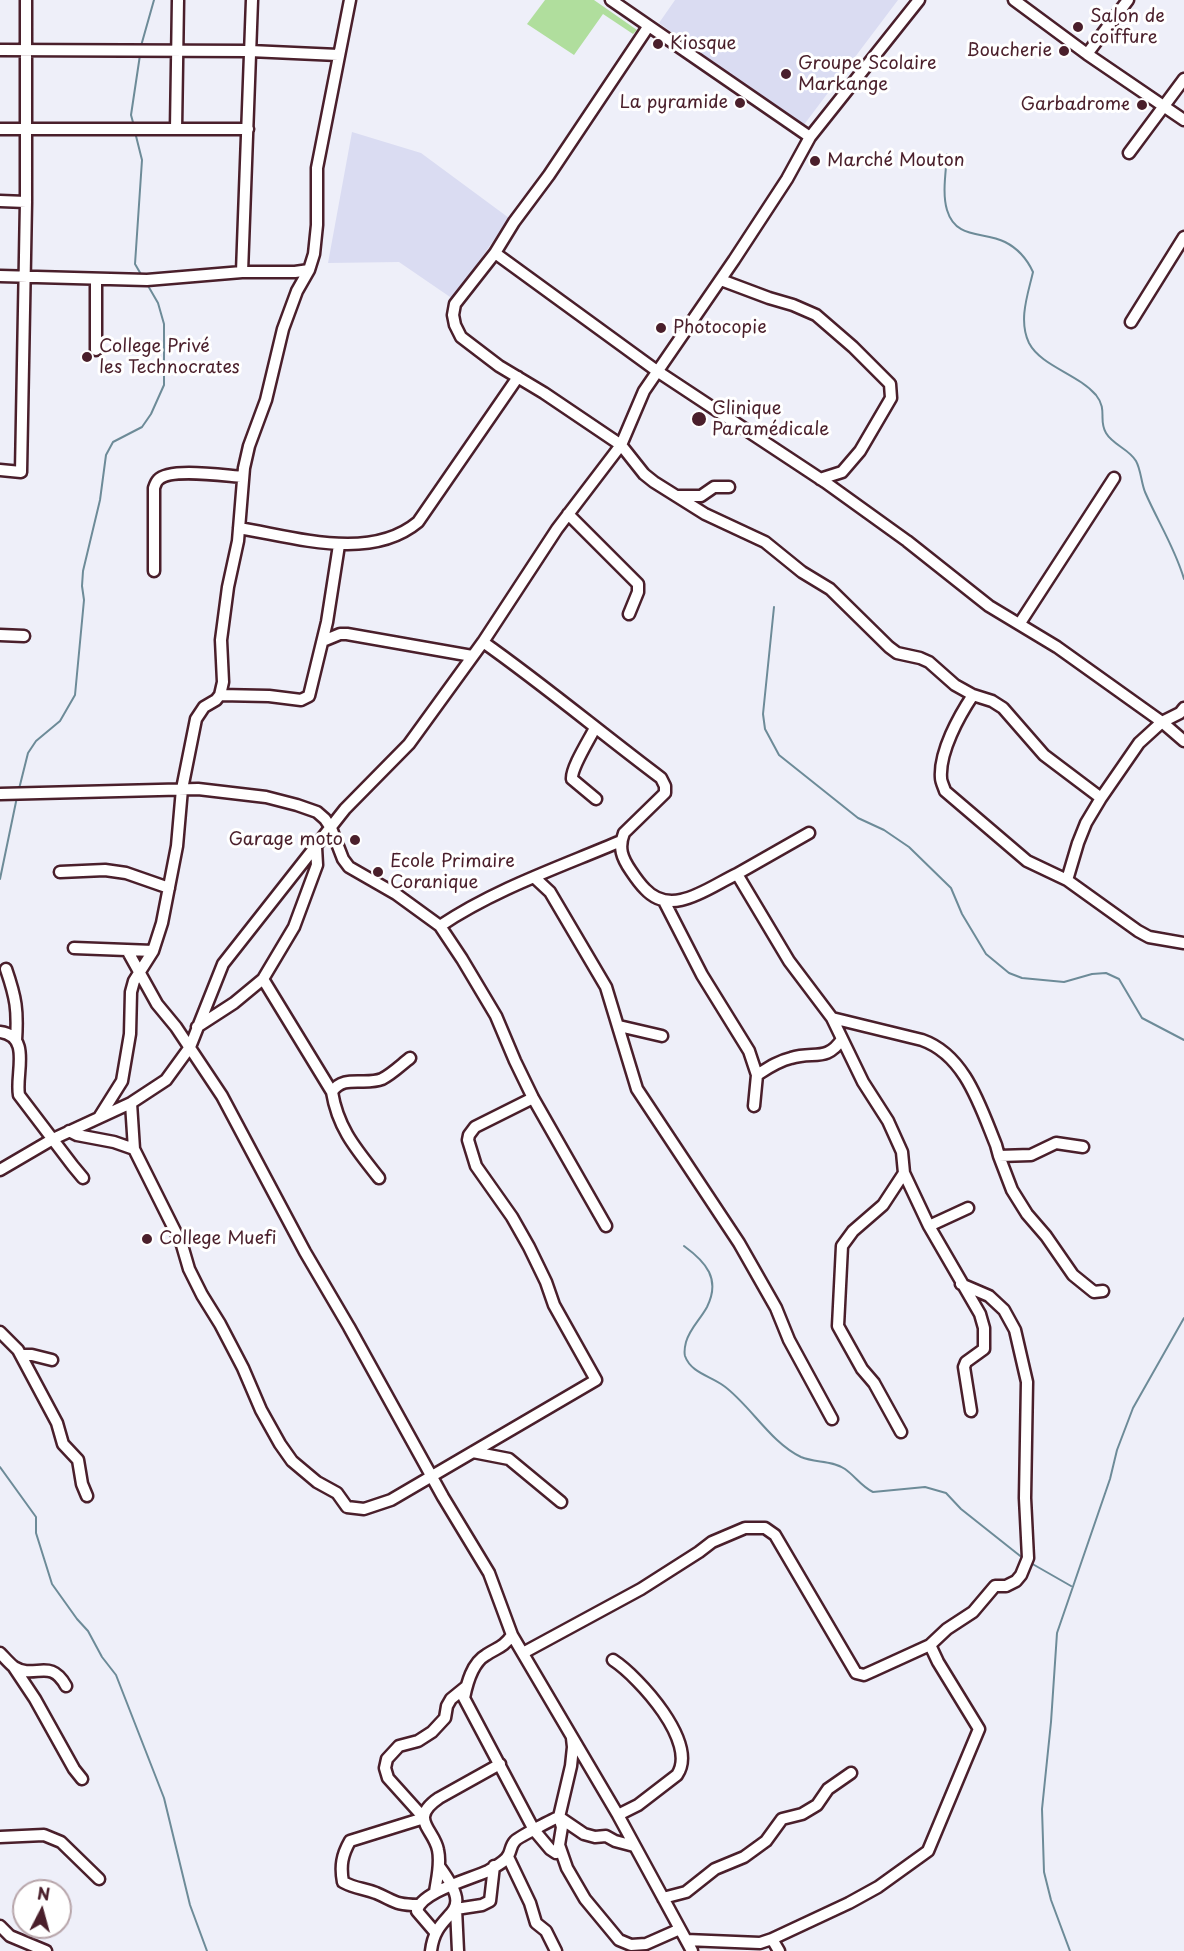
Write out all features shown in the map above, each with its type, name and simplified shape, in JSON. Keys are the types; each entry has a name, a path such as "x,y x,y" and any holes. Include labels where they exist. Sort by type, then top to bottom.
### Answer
{"street":[{"path":"0,470 21,472 26,201 26,0"},
{"path":"176,129 178,0"},
{"path":"243,272 252,0"},
{"path":"100,1116 122,1081 130,1034 131,992 134,981 153,951 162,923 177,846 182,789 199,712 220,695 223,682 222,631 239,528 243,477 249,446 266,400 283,329 314,254 317,225 317,168 350,0"},
{"path":"610,0 810,137"},
{"path":"0,1170 53,1139 131,1103 166,1080 190,1047 223,964 345,809 409,744 483,642 568,514 621,445 644,391 721,280 787,179 810,137 919,0"},
{"path":"1014,0 1087,54 1184,120"},
{"path":"1087,54 1128,0"},
{"path":"648,27 495,253 455,304 453,315 461,337 499,366 621,445 644,474 705,514 772,547 802,572 838,596 889,647 897,652 929,662 956,685 1003,708 1044,755 1101,798"},
{"path":"0,50 250,51 338,55"},
{"path":"1129,153 1184,79"},
{"path":"0,129 248,129"},
{"path":"0,201 26,201"},
{"path":"1131,322 1184,237"},
{"path":"495,253 657,371 820,479 907,541 989,606 1020,623 1162,722 1184,741"},
{"path":"0,276 147,280 243,272 309,270"},
{"path":"96,279 96,350"},
{"path":"721,280 816,315 853,347 890,384 891,398 860,451 842,472 820,479"},
{"path":"239,528 339,544 363,544 398,536 418,522 518,377"},
{"path":"154,571 154,488 158,480 165,475 179,473 243,477"},
{"path":"1020,623 1114,478"},
{"path":"678,496 701,496 714,487 729,487"},
{"path":"568,514 638,584 638,592 629,614"},
{"path":"220,695 269,696 306,700 323,641 339,544"},
{"path":"323,641 347,634 472,656"},
{"path":"0,635 24,636"},
{"path":"483,642 538,681 661,778 665,786 665,793 624,833 620,849 623,860 644,889 653,897 664,901 683,901 737,874 809,833"},
{"path":"973,695 957,718 943,762 941,778 945,791 1027,861 1067,880 1149,937 1184,943"},
{"path":"1067,880 1086,822 1101,798 1139,743 1162,722 1180,713 1184,708"},
{"path":"595,728 585,751 572,769 571,776 596,799"},
{"path":"0,794 182,789 244,793 317,812 331,828 343,859 349,867 396,894 440,926 496,1016 533,1098 606,1226"},
{"path":"440,926 463,910 621,841"},
{"path":"197,1028 234,1003 263,979 294,927 318,865 316,847"},
{"path":"60,872 105,870 126,873 169,888"},
{"path":"737,874 789,961 832,1018 863,1082 894,1133 904,1160 904,1173 915,1201 980,1314 984,1328 984,1349 964,1366 970,1411"},
{"path":"535,878 550,892 606,987 637,1089 739,1243 776,1308 789,1340 832,1419"},
{"path":"664,901 702,975 749,1051 757,1075 754,1106"},
{"path":"74,948 153,951"},
{"path":"127,950 157,1004 190,1047 222,1096 301,1246 489,1573 512,1635 618,1815 692,1951"},
{"path":"6,969 18,1012 16,1041"},
{"path":"263,979 332,1092 334,1106 345,1134 379,1178"},
{"path":"832,1018 922,1040 935,1044 949,1054 967,1079 996,1145 1012,1190 1022,1206 1073,1275 1094,1292 1103,1291"},
{"path":"619,1026 662,1036"},
{"path":"0,1032 11,1035 20,1053 18,1087 20,1095 83,1178"},
{"path":"757,1075 778,1062 793,1057 831,1053 842,1039"},
{"path":"332,1092 336,1085 343,1082 383,1078 410,1058"},
{"path":"131,1103 134,1149 182,1245 189,1269 220,1324 270,1428 292,1461 317,1482 337,1493 347,1507 358,1509 372,1508 391,1500 448,1464 596,1380 554,1305 529,1247 512,1217 476,1166 468,1144 469,1135 475,1127 533,1098"},
{"path":"69,1131 134,1149"},
{"path":"999,1156 1031,1155 1056,1143 1083,1147"},
{"path":"901,1432 874,1383 862,1369 838,1326 842,1246 853,1231 883,1205 904,1173"},
{"path":"929,1226 968,1208"},
{"path":"523,1653 641,1589 712,1542 745,1528 765,1528 775,1534 856,1673 864,1674 873,1671 930,1645 947,1629 974,1612 995,1586 1006,1586 1016,1581 1028,1558 1025,1498 1027,1382 1015,1330 1004,1310 989,1296 961,1284"},
{"path":"0,1332 21,1355 57,1423 63,1444 80,1464 81,1478 87,1496"},
{"path":"21,1355 32,1354 52,1360"},
{"path":"472,1452 509,1459 561,1502"},
{"path":"512,1635 503,1647 480,1659 464,1698 534,1830 550,1849 556,1853 560,1851"},
{"path":"686,1940 748,1943 772,1939 878,1887 928,1851 979,1730 930,1645"},
{"path":"0,1653 27,1685 74,1769 82,1779"},
{"path":"613,1660 634,1676 669,1721 681,1747 682,1758 677,1774 638,1805 618,1815"},
{"path":"13,1666 28,1670 55,1672 66,1686"},
{"path":"424,1818 388,1778 385,1768 387,1759 399,1746 418,1740 432,1732 445,1718 451,1699 467,1686"},
{"path":"571,1734 573,1747 571,1766 559,1817 562,1827 559,1836 560,1851 585,1899 619,1940 631,1945 646,1944 680,1929"},
{"path":"435,1892 439,1866 438,1847 425,1825 424,1818 431,1803 500,1764"},
{"path":"663,1898 686,1892 715,1869 744,1857 766,1841 782,1820 802,1814 817,1804 828,1789 851,1773"},
{"path":"424,1818 350,1841 344,1851 340,1867 343,1882 357,1890 374,1892 399,1905 418,1905 435,1892 491,1870 508,1857 514,1842 559,1817"},
{"path":"559,1817 584,1834 595,1837 606,1836 634,1846"},
{"path":"0,1837 44,1835 61,1842 99,1880"},
{"path":"508,1857 530,1903 536,1923 546,1931 555,1951"},
{"path":"439,1866 453,1885 457,1900 458,1951"},
{"path":"432,1951 435,1932 456,1909 482,1905 490,1901 494,1866"},
{"path":"418,1905 417,1911 435,1932"},
{"path":"0,1926 10,1936 46,1951"},
{"path":"772,1939 779,1951"}],"shaded area":[{"name":"Groupe Scolaire Markange","path":"675,0 898,0 803,126 659,23"},
{"path":"352,132 421,153 509,218 453,299 399,262 328,263"}],"green space":[{"path":"545,0 594,0 637,30 633,34 603,14 574,55 527,24"}],"waterway":[{"path":"141,46 154,0"},
{"path":"134,126 131,115 140,55"},
{"path":"135,132 142,160 135,264 142,276"},
{"path":"947,154 945,197 951,220 971,233 1009,244 1028,263 1033,272 1024,316 1029,343 1042,358 1080,381 1100,400 1106,433 1136,461 1145,492 1184,579"},
{"path":"19,789 28,753 36,741 60,721 75,695 84,600 83,571 100,500 106,455 113,442 142,427 151,414 164,385 164,324 158,303 147,284"},
{"path":"774,607 763,714 765,729 779,755 858,818 884,830 909,847 951,888 962,914 986,954 1009,973 1022,978 1064,982 1092,974 1106,973 1119,979 1142,1018 1184,1040"},
{"path":"0,879 17,797"},
{"path":"684,1246 705,1265 712,1280 711,1297 707,1307 686,1342 685,1356 692,1366 734,1394 790,1451 806,1459 840,1466 873,1492 925,1487 946,1493 961,1509 1024,1559"},
{"path":"1070,1951 1051,1900 1044,1872 1042,1809 1057,1633 1133,1408 1184,1318"},
{"path":"0,1467 36,1517 36,1533 52,1584 88,1631 102,1657 116,1675 164,1798 190,1905 207,1951"},
{"path":"1029,1562 1071,1586"}],"place":[{"name":"Salon de coiffure","path":"1078,27"},
{"name":"Kiosque","path":"658,44"},
{"name":"Boucherie","path":"1064,51"},
{"name":"Groupe Scolaire Markange","path":"786,74"},
{"name":"La pyramide","path":"740,103"},
{"name":"Garbadrome","path":"1142,105"},
{"name":"Marché Mouton","path":"815,161"},
{"name":"Photocopie","path":"661,328"},
{"name":"College Privé les Technocrates","path":"87,357"},
{"name":"Clinique Paramédicale","path":"699,419"},
{"name":"Garage moto","path":"355,840"},
{"name":"Ecole Primaire Coranique","path":"378,872"},
{"name":"College Muefi","path":"147,1239"}]}
